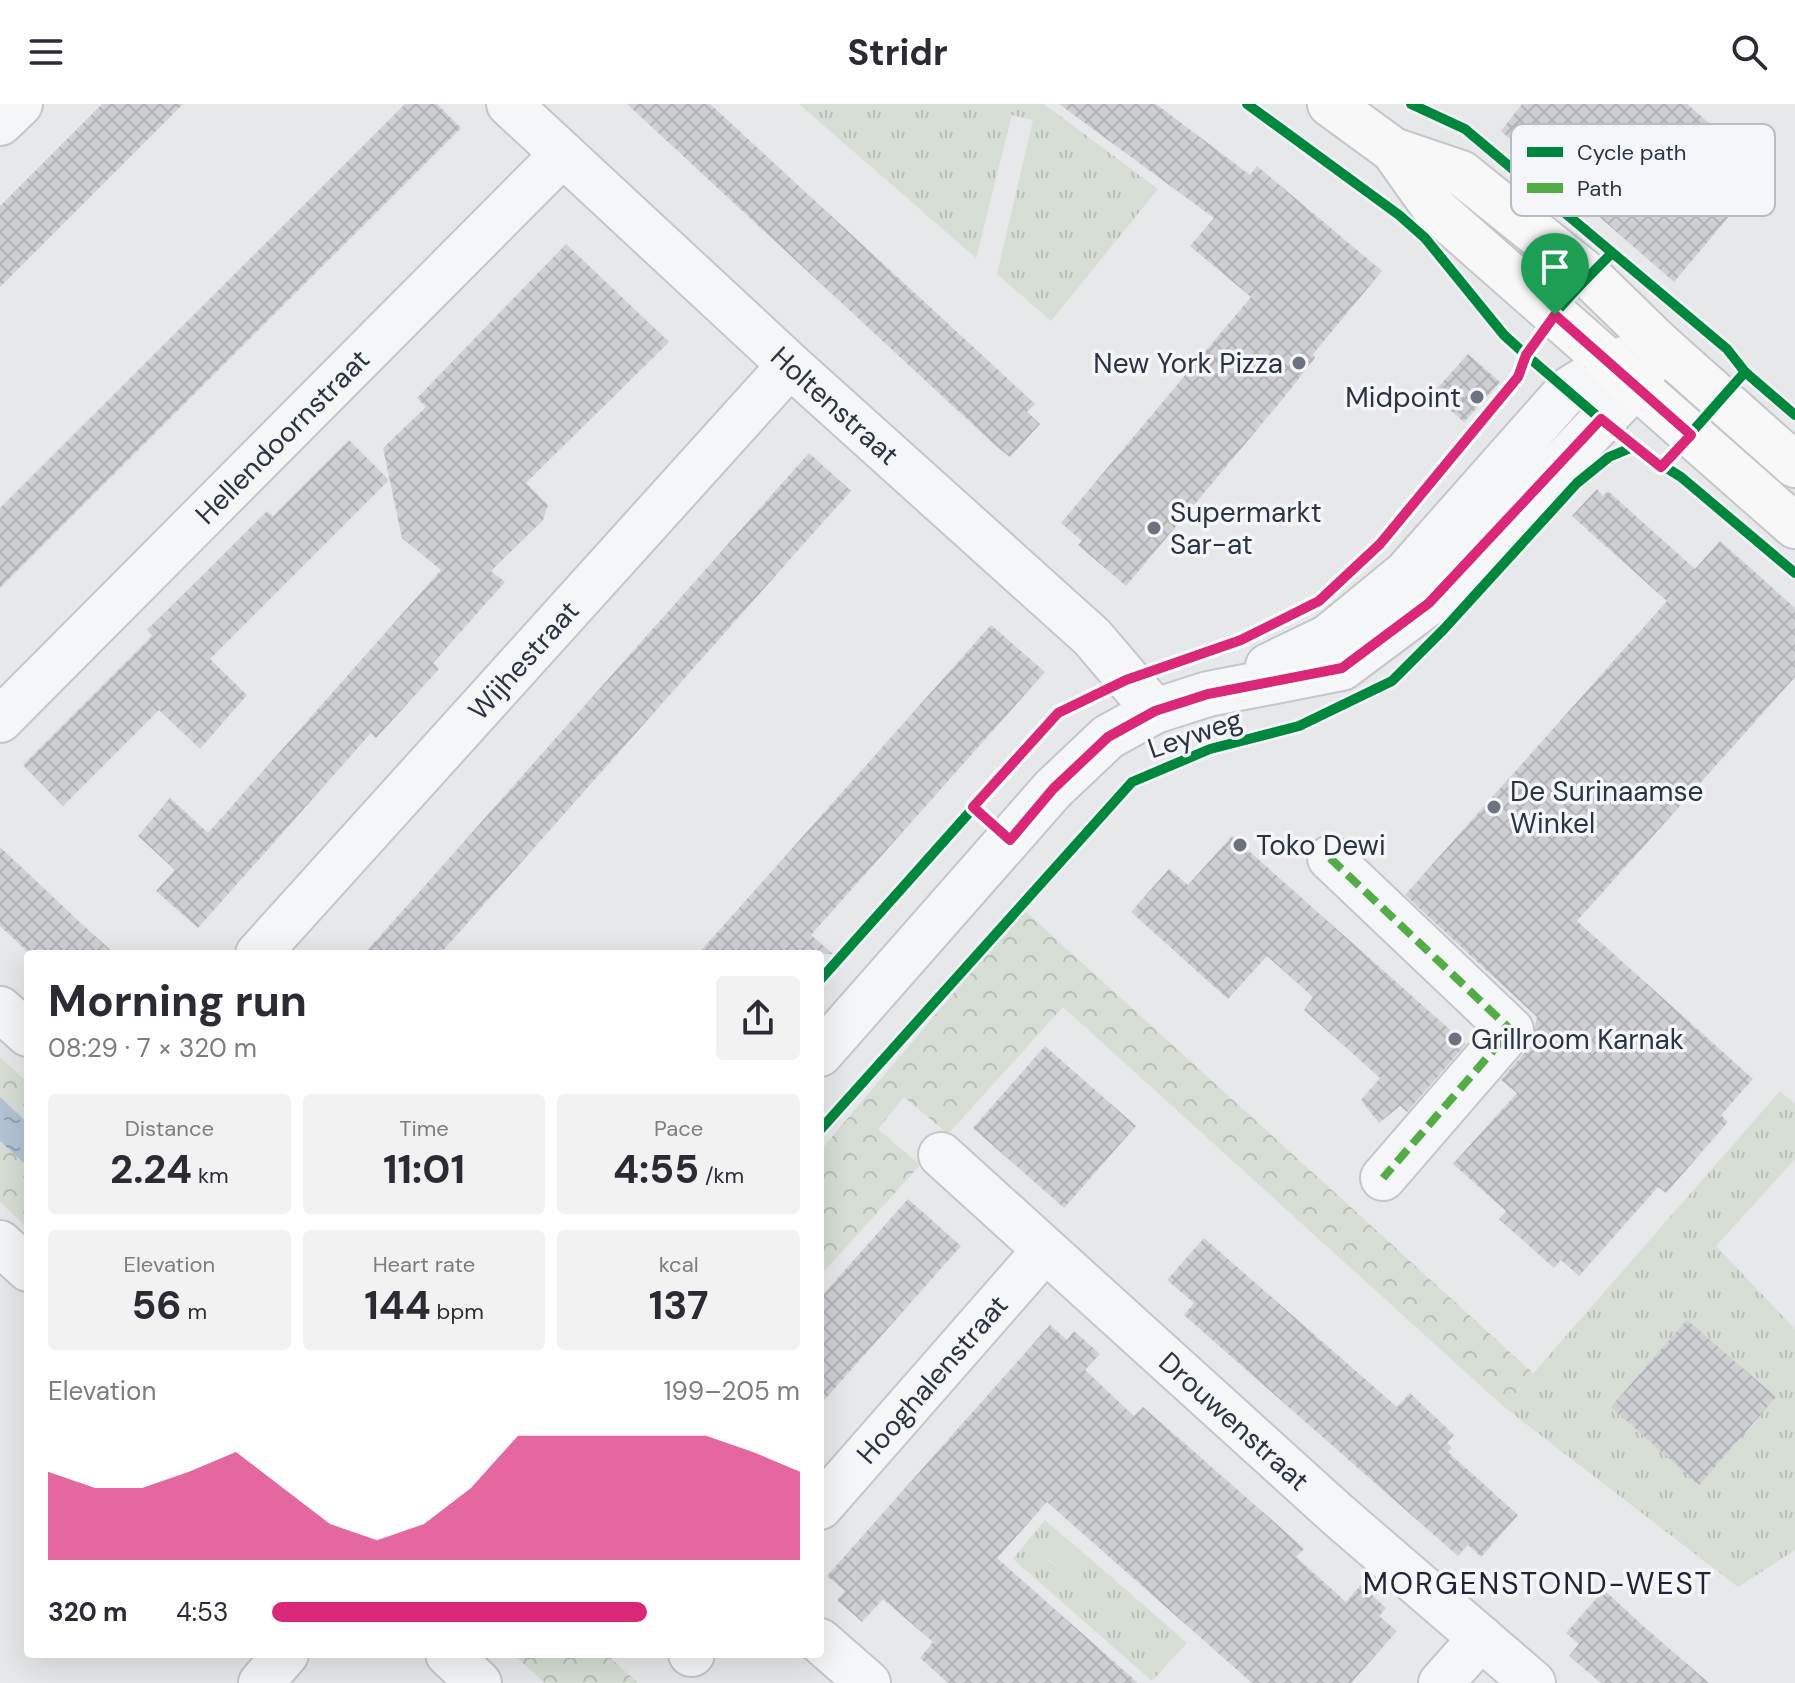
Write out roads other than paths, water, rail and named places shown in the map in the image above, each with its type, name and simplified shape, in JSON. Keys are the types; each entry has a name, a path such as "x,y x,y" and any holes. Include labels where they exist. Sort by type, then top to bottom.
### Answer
{"street":[{"path":"0,123 20,104"},
{"name":"Holtenstraat","path":"509,104 790,365 1092,637 1155,711"},
{"path":"1330,104 1393,150 1461,173 1511,213"},
{"path":"1393,150 1435,209 1795,526"},
{"name":"Hellendoornstraat","path":"0,720 563,154"},
{"path":"1514,216 1589,276 1660,345 1795,465"},
{"name":"Leyweg","path":"824,1049 1053,789 1108,737 1155,711 1208,694 1328,637 1406,573 1568,390 1622,375 1660,345"},
{"name":"Wijhestraat","path":"262,950 790,365"},
{"path":"1330,858 1511,1030 1383,1178"},
{"path":"0,1009 24,1030"},
{"name":"Drouwenstraat","path":"941,1155 1533,1683"},
{"name":"Hooghalenstraat","path":"824,1502 1045,1250"},
{"path":"1441,1683 1481,1638"},
{"path":"824,1644 868,1683"},
{"path":"261,1683 283,1658"},
{"path":"452,1658 479,1683"}],"water":[{"path":"0,1097 24,1119 24,1163 0,1141"}],"place":[{"name":"New York Pizza","path":"1299,363"},
{"name":"Midpoint","path":"1477,397"},
{"name":"Supermarkt Sar-at","path":"1154,528"},
{"name":"De Surinaamse Winkel","path":"1494,807"},
{"name":"Toko Dewi","path":"1240,845"},
{"name":"Grillroom Karnak","path":"1455,1039"}],"district":[{"name":"MORGENSTOND-WEST","path":"1538,1583"}]}
